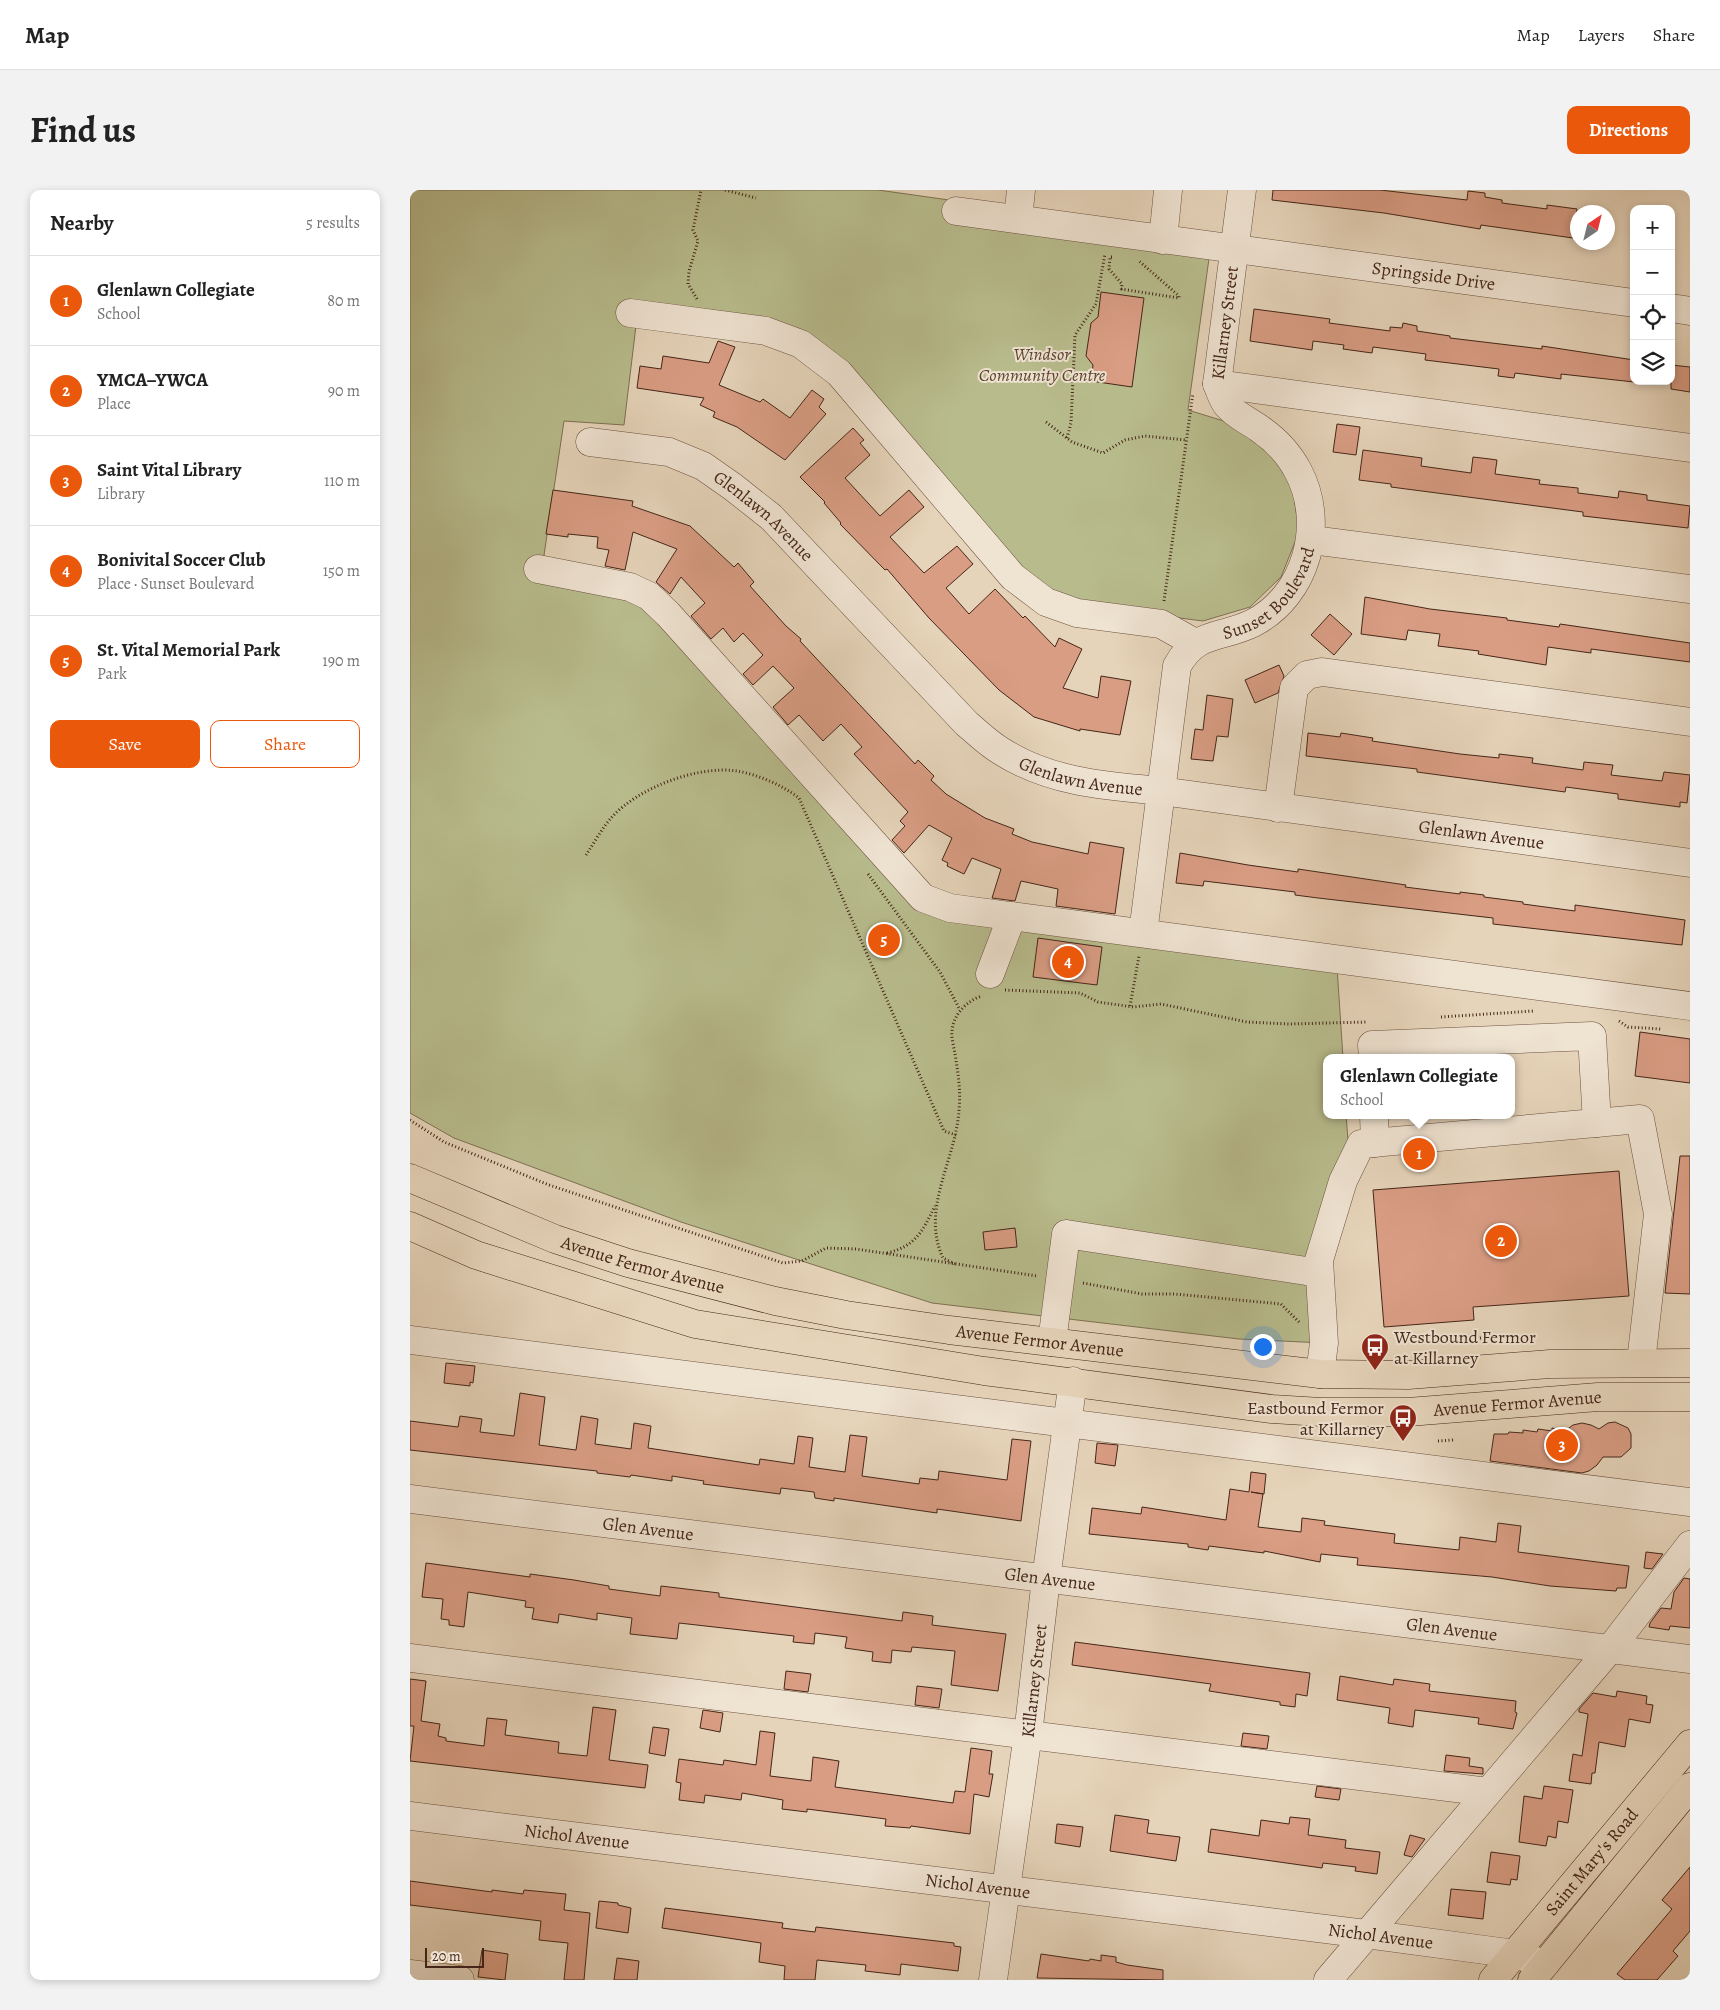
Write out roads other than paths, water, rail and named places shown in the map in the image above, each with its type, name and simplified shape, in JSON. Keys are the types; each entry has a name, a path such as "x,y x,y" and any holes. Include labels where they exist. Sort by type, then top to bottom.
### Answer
{"main road":[{"name":"Avenue Fermor Avenue","path":"410,1178 555,1238 628,1263 775,1301 846,1315 1320,1374 1408,1375 1550,1364 1690,1363"},
{"name":"Avenue Fermor Avenue","path":"410,1226 476,1255 696,1324 984,1371 1272,1409 1321,1412 1408,1412 1598,1397 1690,1397"},
{"path":"523,1270 520,1252 530,1239 538,1237 555,1238"},
{"name":"Saint Mary's Road","path":"1493,1980 1690,1744"},
{"name":"Saint Mary's Road","path":"1539,1972 1690,1787"}],"street":[{"path":"1018,220 1022,190"},
{"path":"1163,240 1168,190"},
{"name":"Killarney Street","path":"1242,190 1218,384 1226,404 1277,443 1299,472 1310,511 1312,540"},
{"name":"Springside Drive","path":"956,211 1630,302"},
{"path":"1675,309 1690,311"},
{"path":"630,313 766,331 801,344 839,373 1013,577 1046,602 1077,613 1161,624 1195,643"},
{"path":"1218,384 1690,448"},
{"name":"Glenlawn Avenue","path":"590,442 669,452 703,466 733,487 771,517 967,724 1001,751 1047,774 1097,785 1161,791 1690,863"},
{"name":"Sunset Boulevard","path":"1143,933 1177,666 1185,651 1195,643 1254,623 1269,612 1295,582 1312,540 1690,589"},
{"path":"538,569 630,587 649,596 675,622 923,898 950,908 1690,1006"},
{"path":"1278,808 1294,688 1307,676 1322,672 1690,722"},
{"path":"991,987 1012,916"},
{"path":"1373,1054 1372,1045 1592,1036 1597,1123"},
{"path":"1374,1119 1375,1143"},
{"path":"1320,1374 1324,1343 1319,1260 1343,1181 1361,1144 1640,1119 1658,1214 1641,1362"},
{"path":"1052,1342 1066,1234 1319,1273"},
{"path":"410,1340 1690,1502"},
{"name":"Killarney Street","path":"993,1980 1028,1734 1046,1579 1073,1382"},
{"name":"Glen Avenue","path":"410,1499 1690,1659"},
{"path":"1328,1980 1610,1649 1690,1545"},
{"path":"410,1658 1488,1792"},
{"name":"Nichol Avenue","path":"410,1816 1515,1954 1539,1972"},
{"path":"410,1974 460,1980"}],"place":[{"name":"St. Vital Memorial Park","path":"884,940"},
{"name":"Bonivital Soccer Club","path":"1068,962"},
{"name":"Glenlawn Collegiate","path":"1419,1154"},
{"name":"YMCA–YWCA","path":"1501,1241"},
{"name":"Westbound Fermor at Killarney","path":"1375,1371"},
{"name":"Eastbound Fermor at Killarney","path":"1403,1442"},
{"name":"Saint Vital Library","path":"1562,1445"}],"park label":[{"name":"Windsor Community Centre","path":"1042,364"}]}
